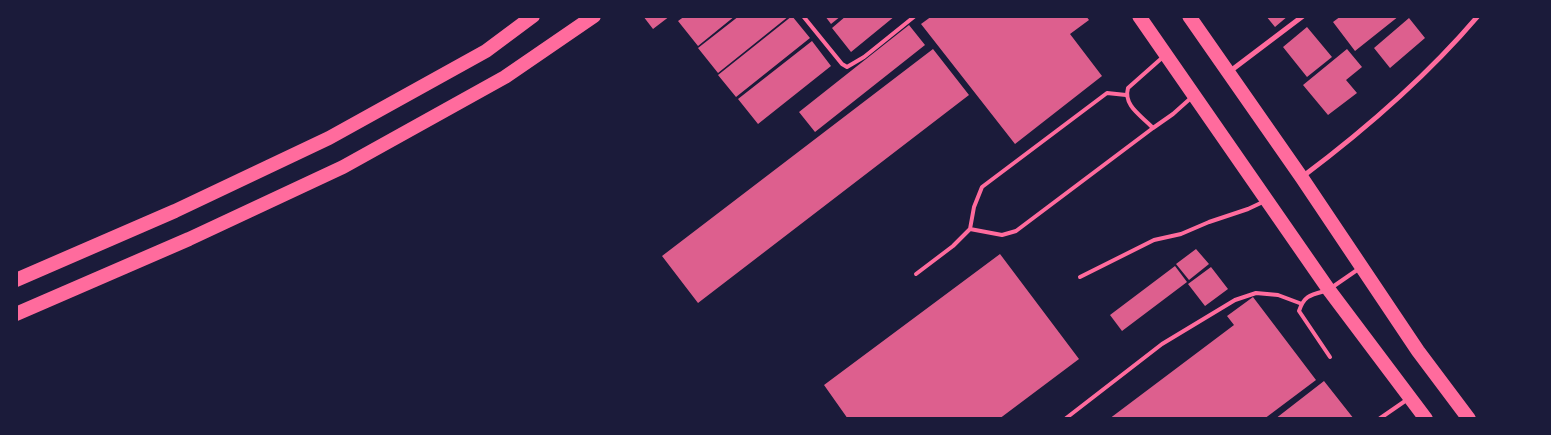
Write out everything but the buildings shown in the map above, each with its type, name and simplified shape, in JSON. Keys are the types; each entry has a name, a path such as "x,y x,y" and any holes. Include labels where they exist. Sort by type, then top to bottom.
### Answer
{"highway":[{"path":"16,280 175,211 329,138 486,51 533,16"},
{"path":"16,314 188,239 343,167 505,77 594,16"},
{"path":"1139,16 1329,290 1426,419"},
{"path":"1190,16 1418,351 1469,419"}],"street":[{"path":"1229,72 1302,16"},
{"path":"1302,178 1403,94 1452,47 1478,16"}],"lane":[{"path":"803,16 842,64 847,67 864,57 915,16"},
{"path":"1153,128 1128,103 1126,95 1128,88 1166,55"},
{"path":"916,274 953,246 970,229 974,207 982,187 1107,93 1126,95"},
{"path":"970,229 1002,235 1016,231 1173,114 1194,95"},
{"path":"1080,277 1154,240 1181,234 1267,200"},
{"path":"1330,357 1300,311 1302,304 1306,298 1329,290 1362,267"},
{"path":"1065,419 1162,344 1235,300 1256,293 1278,295 1302,304"},
{"path":"1380,419 1410,397"}]}
